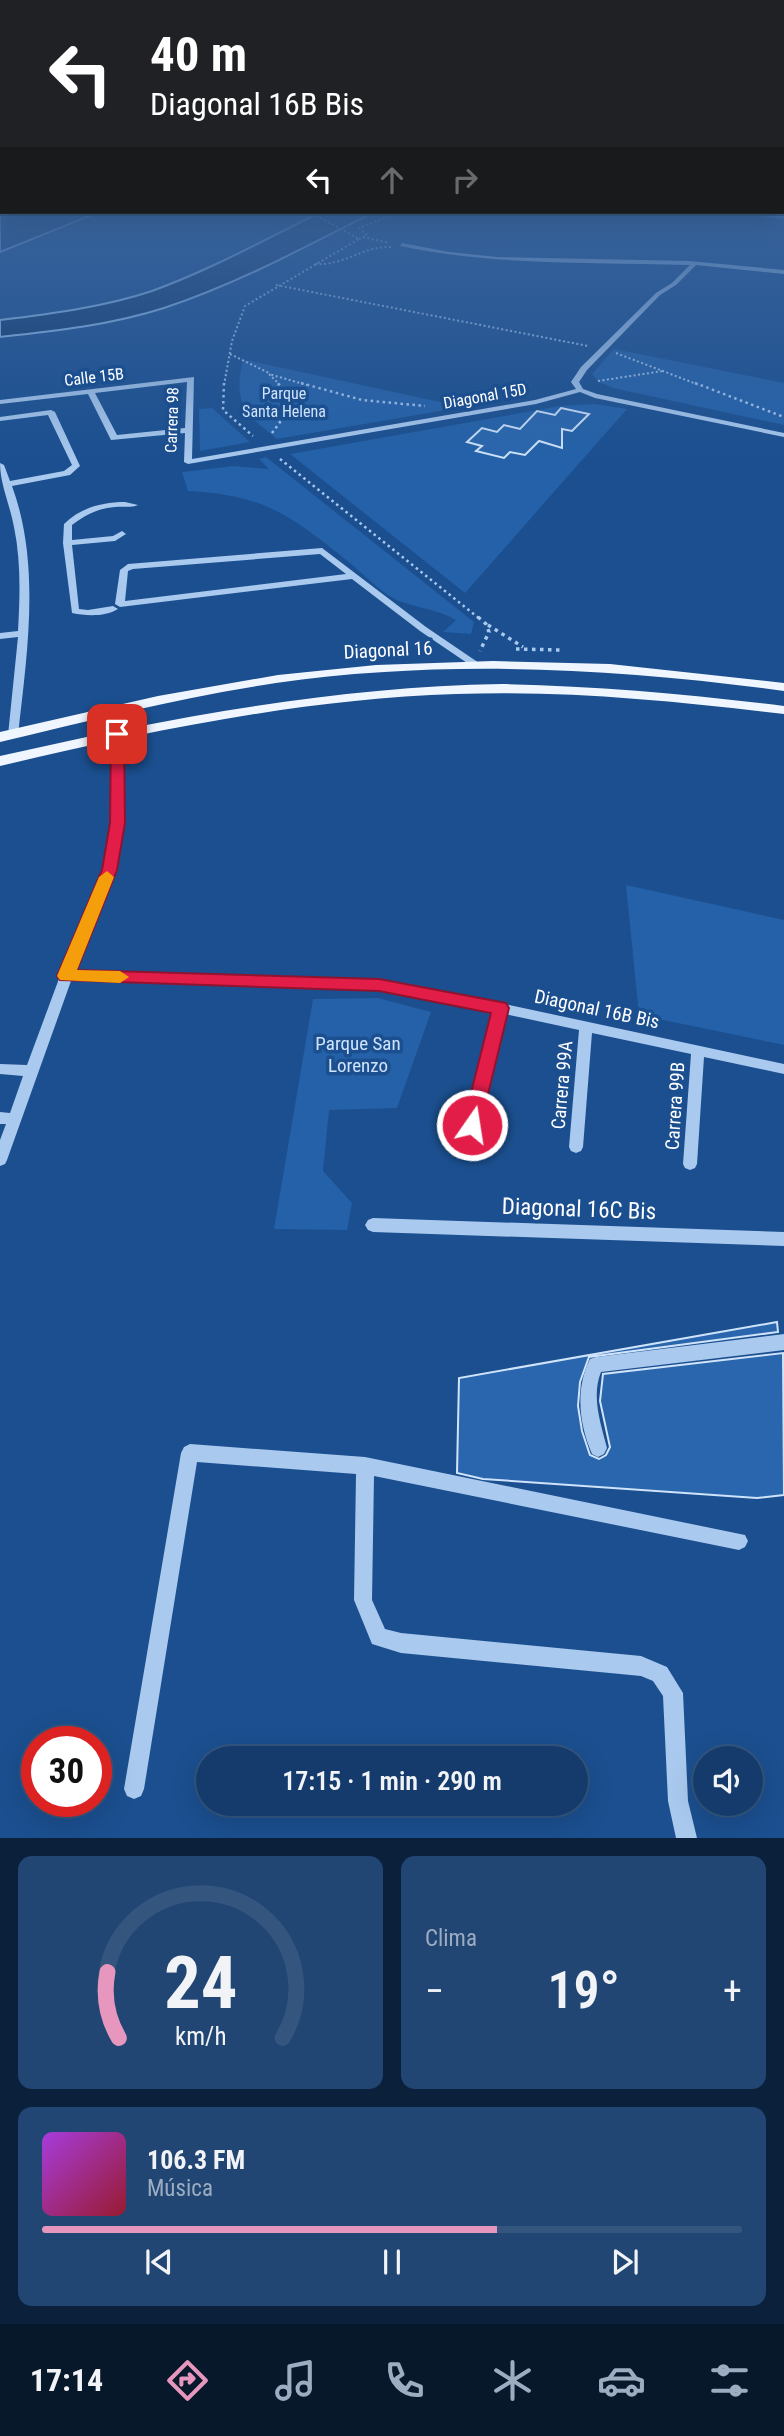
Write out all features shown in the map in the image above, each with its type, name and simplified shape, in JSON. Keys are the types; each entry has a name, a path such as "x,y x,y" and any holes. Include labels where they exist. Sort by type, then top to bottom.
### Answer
{"main road":[{"name":"Diagonal 16","path":"6,736 165,700 277,680 364,671 477,666 587,666 693,675 784,687"},
{"path":"0,761 117,734 314,701 410,691 480,689 621,692 784,710"}],"street":[{"path":"658,294 660,290"},
{"path":"665,290 576,377 576,385 580,390 595,396 784,435"},
{"name":"Calle 15B","path":"0,402 191,379"},
{"name":"Carrera 98","path":"188,462 191,379"},
{"name":"Diagonal 15D","path":"188,462 537,402 580,390"},
{"path":"90,391 114,438 190,430"},
{"path":"0,419 51,412 75,466 67,472 8,484"},
{"path":"0,465 8,484 25,593 24,633 6,736"},
{"path":"113,609 88,613 75,611 67,542 68,524 78,515 95,507 116,503 134,505"},
{"path":"67,542 114,538 122,534"},
{"path":"354,576 120,604 124,570 140,563 322,551 477,666"},
{"path":"0,636 24,633"},
{"path":"0,1160 7,1118 31,1071 109,870 118,823 117,734"},
{"name":"Diagonal 16B Bis","path":"66,976 379,985 784,1069"},
{"path":"472,1125 500,1008"},
{"name":"Carrera 99A","path":"576,1147 586,1026"},
{"name":"Carrera 99B","path":"690,1164 698,1050"},
{"path":"0,1069 31,1071"},
{"name":"Diagonal 16C Bis","path":"373,1225 784,1239"},
{"path":"598,1448 588,1398 588,1377 596,1365 784,1342"},
{"path":"134,1789 190,1453 365,1466 739,1541"},
{"path":"365,1466 363,1600 379,1637 401,1643 641,1666 660,1674 673,1693 678,1801 687,1838"}],"path":[{"path":"300,290 603,349 784,417"},
{"path":"230,354 269,374 362,400 427,406"},
{"path":"598,381 665,371"},
{"path":"268,448 268,441 283,418 288,404 282,387 269,374"},
{"path":"486,624 524,648"}],"green space":[{"path":"614,349 784,383 784,425 613,388 599,382 592,374"},
{"name":"Parque Santa Helena","path":"243,360 463,407 277,439 256,422 244,406 239,387"},
{"path":"595,404 627,409 465,593 290,454 560,406"},
{"path":"212,408 250,442 200,451 199,409"},
{"path":"266,457 474,622 471,634 443,632 456,620 391,597 311,532 276,511 238,497 188,491 182,472 234,466 269,469 259,459"},
{"path":"626,885 784,920 784,1045 639,1015"},
{"name":"Parque San Lorenzo","path":"378,998 431,1012 397,1108 329,1110 323,1171 352,1203 347,1230 274,1229 313,999"}],"shaded area":[{"path":"211,290 144,314 62,330 0,337 0,320 96,306 152,291"}],"building":[{"path":"561,408 589,414 572,431 562,429 562,448 539,441 525,455 510,452 504,458 476,451 482,446 467,442 482,428 497,432 504,425 520,429 537,411 555,415"},
{"path":"777,1322 778,1332 589,1357 580,1382 578,1406 590,1455 599,1459 606,1455 610,1447 600,1401 603,1374 783,1353 784,1495 757,1498 483,1479 457,1473 459,1378"}],"slow traffic":[{"path":"107,877 66,976 120,977"}],"route":[{"path":"117,734 118,823 109,870 66,976 218,978 379,985 500,1008 472,1125"}]}
